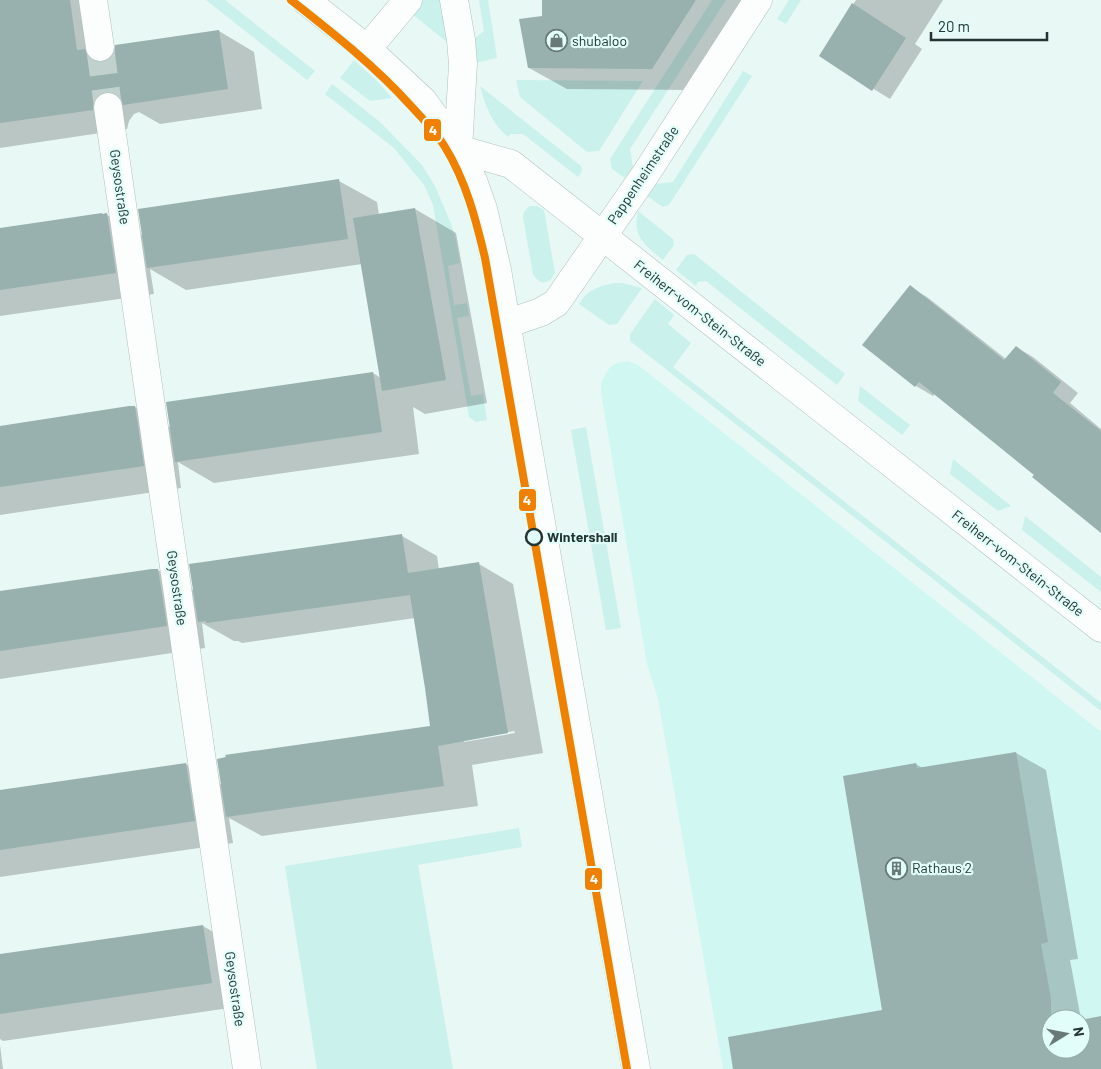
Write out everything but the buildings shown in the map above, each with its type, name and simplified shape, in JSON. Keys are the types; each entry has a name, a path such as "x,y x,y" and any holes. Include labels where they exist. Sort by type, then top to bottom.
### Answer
{"street":[{"path":"93,0 100,47"},
{"path":"305,0 367,49 423,101 458,149 483,209 497,270 636,1069"},
{"path":"367,49 408,0"},
{"path":"454,0 463,64 458,149"},
{"name":"Pappenheimstraße","path":"506,324 541,312 556,303 645,175 758,0"},
{"name":"Geysostraße","path":"108,107 247,1069"},
{"name":"Freiherr-vom-Stein-Straße","path":"458,149 511,164 1101,628"}],"shaded area":[{"path":"206,0 225,0 315,71 307,80"},
{"path":"424,0 443,0 452,46 412,14"},
{"path":"479,0 488,0 497,58 475,63 471,41 484,31"},
{"path":"712,0 726,0 630,149 633,167 625,178 612,169 610,159"},
{"path":"789,0 801,0 786,24 777,19"},
{"path":"354,60 392,98 370,101 340,78"},
{"path":"743,71 752,76 669,205 663,207 647,196 656,184 673,182"},
{"path":"516,80 643,81 599,151 587,152 520,97"},
{"path":"332,84 380,122 422,165 435,186 455,235 460,263 448,266 454,305 467,303 469,316 457,318 471,396 483,394 487,420 476,422 469,417 433,205 424,185 394,148 325,94"},
{"path":"480,86 581,166 582,171 578,177 523,134 510,134 508,137 502,132 490,114"},
{"path":"529,206 537,206 544,210 555,273 550,280 544,283 539,281 533,274 523,217 524,212"},
{"path":"638,211 673,239 674,245 663,260 642,240 637,228"},
{"path":"694,254 845,374 837,385 706,281 698,282 696,286 676,270 687,255"},
{"path":"614,283 642,288 617,324 609,325 579,304 594,289"},
{"path":"655,299 674,315 668,324 691,343 673,367 1101,703 1101,711 630,341 630,334"},
{"path":"628,361 638,365 1101,732 1101,1069 723,1069 658,699 647,664 601,393 601,383 610,367 617,363"},
{"path":"860,386 910,425 902,435 858,401"},
{"path":"586,427 621,628 606,630 571,430"},
{"path":"953,459 1011,506 998,511 950,474"},
{"path":"1025,516 1101,577 1101,592 1022,530"},
{"path":"519,828 522,847 418,865 453,1069 317,1069 285,866"}],"tunnel":[{"path":"100,47 108,107"}],"transit line":[{"name":"4","path":"291,0 338,37 368,64 397,91 429,126 441,141 452,160 470,201 485,258 627,1069"}],"place":[{"name":"shubaloo","path":"556,41"},
{"name":"Wintershall","path":"534,537"},
{"name":"Rathaus 2","path":"896,868"}]}
